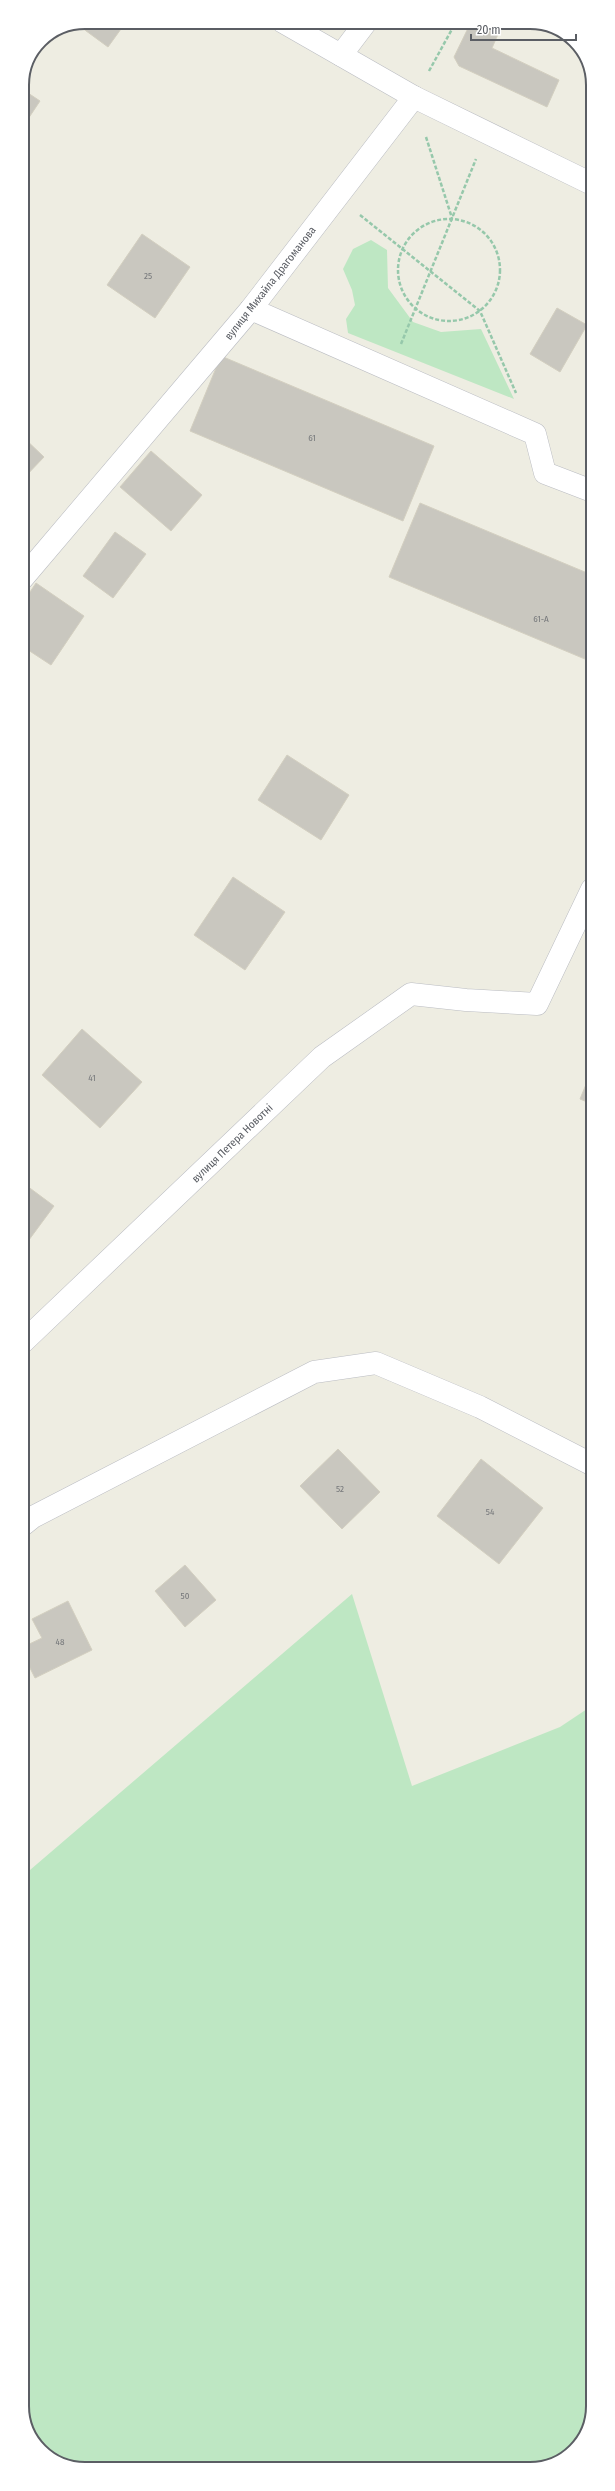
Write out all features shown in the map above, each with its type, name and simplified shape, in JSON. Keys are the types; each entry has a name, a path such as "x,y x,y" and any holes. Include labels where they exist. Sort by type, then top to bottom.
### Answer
{"street":[{"path":"295,29 414,97 586,181"},
{"path":"341,55 361,29"},
{"name":"вулиця Михайла Драгоманова","path":"29,571 251,309 414,97"},
{"path":"251,309 390,372 535,434 545,473 586,490"},
{"name":"вулиця Петера Новотні","path":"29,1336 322,1057 411,994 466,1000 536,1004 586,901"},
{"path":"29,1521 40,1513 314,1372 376,1363 480,1407 586,1463"}],"path":[{"path":"452,29 414,97 452,218"},
{"path":"390,372 488,133"},
{"path":"338,197 480,311 535,434"},
{"path":"452,218 469,222 484,232 495,246 500,264 499,282 493,298 480,311 465,320 447,322 430,319 415,310 404,297 398,281 397,265 402,249 410,236 422,226 437,220 452,218"}],"green space":[{"path":"371,240 387,250 388,288 413,322 441,332 481,329 514,399 348,333 346,319 355,305 352,290 343,269 353,249"},
{"path":"352,1594 412,1786 560,1727 586,1710 586,2406 585,2417 579,2434 567,2448 558,2455 548,2459 530,2462 81,2462 63,2458 48,2448 36,2434 30,2417 29,2406 29,1871"}],"building":[{"path":"84,29 121,29 108,47"},
{"path":"468,29 493,29 499,32 492,48 559,80 547,107 459,66 454,57"},
{"path":"29,94 40,101 29,118"},
{"path":"142,234 190,267 155,318 107,285"},
{"path":"557,308 586,324 560,372 530,354"},
{"path":"221,356 434,446 403,521 190,431"},
{"path":"29,443 44,457 29,473"},
{"path":"151,451 202,495 171,531 120,487"},
{"path":"420,503 586,572 586,659 389,577"},
{"path":"115,532 146,554 113,598 83,576"},
{"path":"36,583 84,616 51,665 29,651 29,594"},
{"path":"287,755 349,795 321,840 258,800"},
{"path":"233,877 285,912 245,970 194,935"},
{"path":"82,1029 142,1082 100,1128 42,1075"},
{"path":"586,1084 586,1102 580,1099"},
{"path":"29,1187 54,1206 29,1240"},
{"path":"338,1449 380,1492 342,1529 300,1486"},
{"path":"481,1459 543,1508 499,1564 437,1516"},
{"path":"185,1565 216,1600 185,1627 155,1591"},
{"path":"68,1601 92,1650 35,1678 29,1666 29,1644 42,1638 32,1619"}]}
